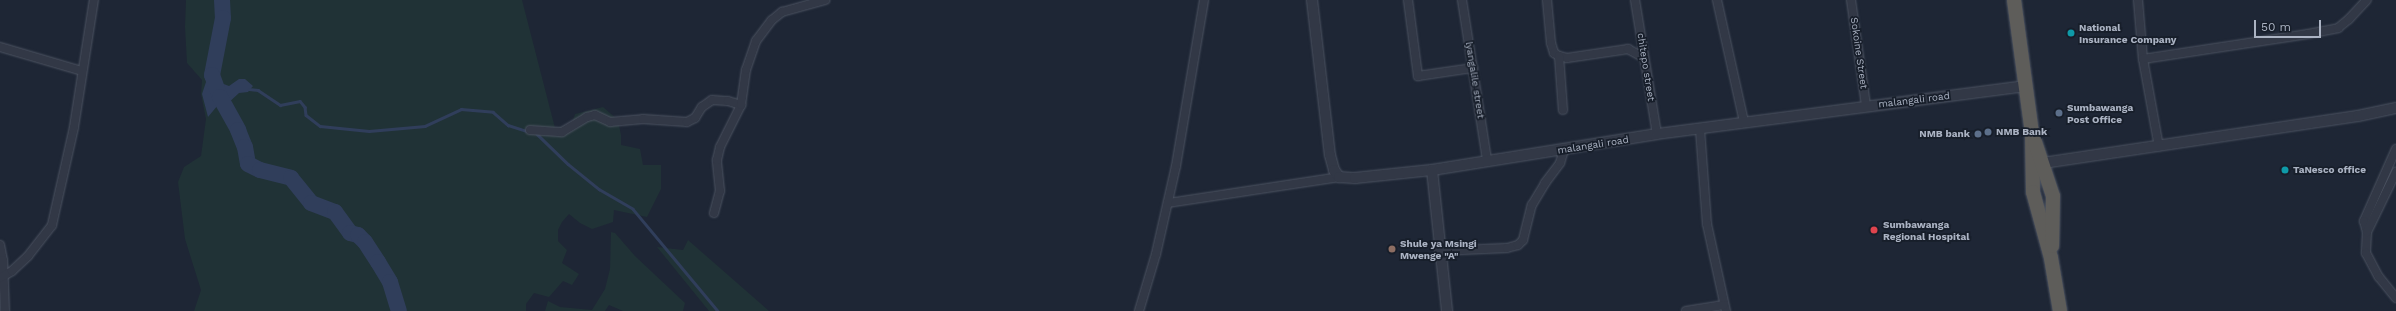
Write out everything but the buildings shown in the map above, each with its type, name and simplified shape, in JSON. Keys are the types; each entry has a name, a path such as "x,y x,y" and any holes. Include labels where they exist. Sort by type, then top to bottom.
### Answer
{"highway":[{"path":"2014,0 2032,134 2033,186 2035,203 2051,258 2060,311"},
{"path":"2032,134 2050,182 2053,200 2051,258"},
{"path":"2033,186 2041,182 2050,182"},
{"path":"2035,203 2044,203 2053,200"}],"street":[{"path":"2,278 28,256 52,225 70,147 94,0"},
{"path":"714,213 720,191 718,160 720,147 741,105 746,70 756,41 762,31 782,12 825,0"},
{"path":"1139,311 1168,203 1188,105 1204,0"},
{"path":"1168,203 1339,177 1334,170 1330,155 1312,0"},
{"path":"1408,0 1418,76 1472,68"},
{"name":"lyangalile street","path":"1462,0 1487,160"},
{"path":"1547,0 1554,53 1559,56 1567,58 1628,49 1644,58"},
{"name":"chitepo street","path":"1635,0 1657,134"},
{"path":"1717,0 1744,122"},
{"name":"Sokoine Street","path":"1851,0 1866,106"},
{"path":"2138,0 2143,59 2159,147"},
{"path":"2143,59 2308,34 2338,28 2367,0"},
{"path":"0,47 82,71"},
{"path":"1559,56 1563,110"},
{"name":"malangali road","path":"1339,177 1354,178 1432,170 1657,134 2025,86"},
{"path":"530,130 562,132 587,117 596,115 610,122 638,119 687,122 695,118 702,107 712,100 728,101 741,105"},
{"path":"2043,163 2159,147 2358,116 2396,108"},
{"path":"1686,311 1725,308 1707,224 1700,128"},
{"path":"2396,149 2364,221 2367,232 2366,253 2379,277 2396,298"},
{"path":"1439,251 1507,248 1518,245 1522,240 1532,205 1545,183 1560,163 1564,150"},
{"path":"1432,170 1439,251 1447,311"},
{"path":"2367,232 2396,172"},
{"path":"0,245 5,311"}],"shaded area":[{"path":"186,0 522,0 555,128 571,126 575,114 603,107 618,120 621,145 640,149 643,165 661,165 661,189 647,217 614,210 613,222 592,229 580,223 569,214 562,222 558,230 558,241 567,250 562,263 579,274 572,285 563,281 549,297 534,293 526,304 526,311 194,311 201,290 185,239 178,182 184,167 201,156 206,119 201,94 202,80 187,63 185,27"},
{"path":"611,232 615,233 635,256 685,303 683,311 623,311 609,305 605,311 545,311 548,301 560,307 592,310 605,289 610,269"},
{"path":"688,240 769,311 709,311 657,247 683,250"}],"water":[{"path":"212,64 217,65 217,77 221,83 229,86 239,79 245,79 253,86 248,92 239,93 226,105 218,105 208,117 202,94"}],"waterway":[{"path":"222,0 223,18 212,75 220,97 238,130 245,147 248,164 260,170 291,178 311,203 335,212 350,233 358,235 365,242 378,262 390,282 399,311"},
{"path":"249,89 258,90 280,105 300,101 305,107 306,115 320,126 369,131 425,126 461,109 493,112 508,125 529,132"},
{"path":"537,134 568,164 599,189 633,209 718,311"}],"place":[{"name":"National Insurance Company","path":"2071,33"},
{"name":"Sumbawanga Post Office","path":"2059,113"},
{"name":"NMB Bank","path":"1988,132"},
{"name":"NMB bank","path":"1978,134"},
{"name":"TaNesco office","path":"2285,170"},
{"name":"Sumbawanga Regional Hospital","path":"1874,230"},
{"name":"Shule ya Msingi Mwenge \"A\"","path":"1392,249"}]}
